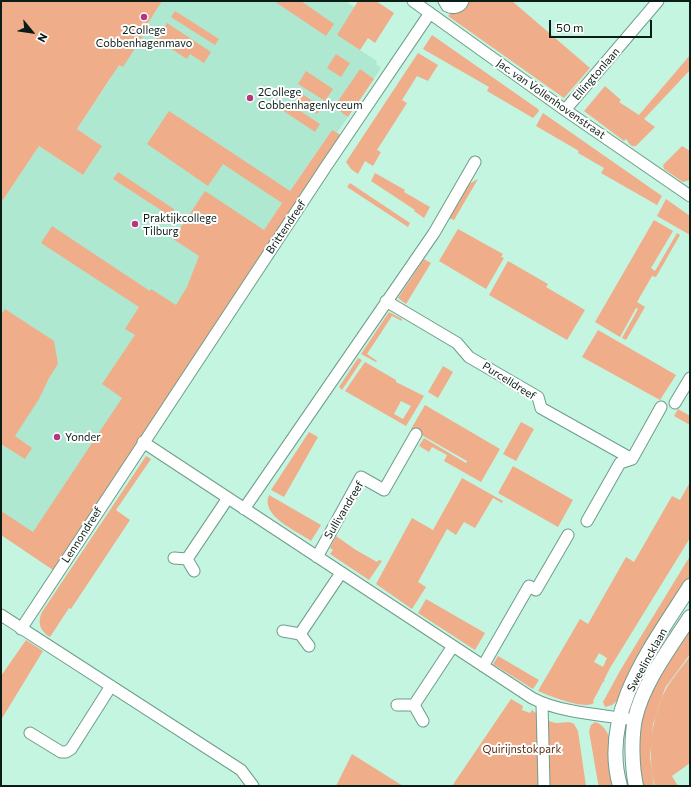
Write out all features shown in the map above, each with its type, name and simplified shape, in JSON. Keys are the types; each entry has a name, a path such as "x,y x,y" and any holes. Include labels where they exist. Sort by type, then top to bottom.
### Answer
{"street":[{"name":"Jac. van Vollenhovenstraat","path":"413,1 565,110 690,196"},
{"path":"444,1 447,6 454,8 458,7 462,1"},
{"name":"Ellingtonlaan","path":"565,110 658,1"},
{"name":"Brittendreef","path":"143,442 430,13"},
{"path":"244,509 434,232 475,162"},
{"name":"Purcelldreef","path":"386,302 456,343 469,357 538,397 541,408 632,459"},
{"path":"675,403 690,378"},
{"path":"587,521 620,463 632,459 661,407"},
{"name":"Sullivandreef","path":"317,557 361,477 384,490 416,434"},
{"path":"143,442 483,666 542,703 571,710 635,720"},
{"name":"Lennondreef","path":"21,628 143,442"},
{"path":"187,559 228,498"},
{"path":"483,666 529,586 536,590 568,535"},
{"path":"174,558 187,559"},
{"path":"187,559 194,570"},
{"path":"300,634 341,572"},
{"name":"Sweelincklaan","path":"620,786 616,763 619,718 640,668 690,586"},
{"path":"1,615 241,770 253,786"},
{"name":"Sweelincklaan","path":"636,786 632,769 635,720 648,686 690,617"},
{"path":"283,631 300,634 309,646"},
{"path":"414,705 453,646"},
{"path":"30,733 62,752 66,752 71,749 111,686"},
{"path":"542,703 544,786"},
{"path":"397,705 414,705"},
{"path":"414,705 423,721"}],"shaded area":[{"path":"101,1 345,1 360,11 360,50 377,61 376,64 381,68 337,133 332,130 285,198 178,363 42,548 1,520 1,203 39,146 83,175 102,146 77,129 111,78"}],"green space":[{"path":"1,1 162,1 144,29 146,31 123,67 119,65 77,129 102,146 83,175 39,146 1,203"},
{"path":"274,1 301,1 334,24 326,36"},
{"path":"358,1 376,1 394,13 375,43 368,38 360,50 337,35"},
{"path":"467,1 512,1 590,68 564,98 448,16 451,13 462,11 467,5"},
{"path":"175,11 219,39 215,45 171,17"},
{"path":"167,23 211,52 204,63 190,54 187,59 156,39"},
{"path":"432,35 539,111 533,118 487,91 489,87 423,49"},
{"path":"418,53 438,65 428,81 417,76 402,100 407,103 377,150 381,152 373,166 365,161 358,174 351,169 346,162"},
{"path":"336,54 350,63 341,77 327,68"},
{"path":"690,55 690,70 644,119 655,127 636,146 631,145 626,139 624,141 584,111 605,86 621,100 619,102 639,115"},
{"path":"360,69 374,79 348,117 334,107"},
{"path":"306,71 333,89 325,101 298,84"},
{"path":"299,92 322,107 317,114 295,99"},
{"path":"287,102 320,124 315,132 282,110"},
{"path":"169,111 290,191 332,130 341,135 53,570 1,535 1,511 33,532 122,398 102,384 135,335 125,329 139,307 41,243 52,226 150,291 151,289 176,305 187,287 199,256 173,239 205,191 264,230 282,203 223,164 208,186 147,144"},
{"path":"543,113 662,196 657,205 601,173 604,168 578,153 579,151 536,126"},
{"path":"682,146 690,151 690,180 683,182 664,169 663,165"},
{"path":"118,172 174,209 170,216 113,179"},
{"path":"375,173 405,190 404,192 430,207 424,218 414,211 415,210 371,181"},
{"path":"478,179 454,220 449,218 469,184"},
{"path":"350,183 410,223 408,227 347,187"},
{"path":"666,199 690,216 690,235 657,216"},
{"path":"654,220 673,231 651,268 655,271 677,233 680,235 656,277 652,276 637,302 645,307 626,340 622,338 638,309 636,308 620,337 595,322"},
{"path":"458,229 503,254 501,257 504,258 486,289 439,261"},
{"path":"424,259 431,263 406,304 398,298"},
{"path":"508,261 548,284 546,287 585,310 567,340 489,295"},
{"path":"5,309 54,341 58,364 49,378 39,399 15,436 32,448 25,459 1,444 1,315"},
{"path":"389,312 402,319 402,321 392,316 367,354 377,361 376,362 361,354"},
{"path":"598,330 676,375 660,400 582,357"},
{"path":"358,358 362,360 342,390 339,387"},
{"path":"365,362 396,380 396,382 424,396 406,426 345,391","holes":["401,401 411,406 403,419 394,414"]},
{"path":"443,366 453,372 438,398 428,392"},
{"path":"425,405 500,449 481,482 444,461 447,455 432,447 429,452 419,446 424,438 466,463 467,461 411,429"},
{"path":"678,409 690,416 690,425 674,416"},
{"path":"521,422 534,429 516,461 503,454"},
{"path":"309,432 318,437 284,497 271,490"},
{"path":"146,456 151,459 116,510 130,520 71,609 69,608 50,637 40,626 40,616 42,612"},
{"path":"513,466 573,500 558,527 498,493"},
{"path":"462,478 503,501 502,503 493,498 475,528 464,522 456,535 447,529 418,582 426,587 412,609 376,584 412,518 433,530"},
{"path":"690,482 690,538 610,668 604,680 605,681 603,682 593,701 594,703 589,705 575,704 538,691 580,619 588,624 626,557 634,562 672,496 680,500","holes":["599,653 607,658 603,667 594,662"]},
{"path":"269,495 321,525 311,541 289,528 275,516 270,510 268,503"},
{"path":"336,536 377,562 379,560 382,561 369,580 330,554 333,550 330,548"},
{"path":"690,556 690,576 632,671 618,700 612,705 605,707 603,702 621,669"},
{"path":"426,599 485,633 475,650 418,613"},
{"path":"690,631 690,654 665,688 653,724 650,757 654,786 641,786 639,737 644,708 656,680"},
{"path":"26,640 43,651 1,720 1,676"},
{"path":"498,656 539,680 533,689 493,664"},
{"path":"690,656 690,763 672,776 678,786 655,786 651,762 651,749 657,712 666,689"},
{"name":"Quirijnstokpark","path":"511,699 523,706 522,710 530,713 532,710 551,722 568,722 574,724 578,731 586,786 452,786"},
{"path":"595,722 602,726 607,732 610,740 613,750 616,786 599,786 598,783 589,731 591,725"},
{"path":"352,754 403,786 336,786"}],"place":[{"name":"2College Cobbenhagenmavo","path":"144,17"},
{"name":"2College Cobbenhagenlyceum","path":"250,98"},
{"name":"Praktijkcollege Tilburg","path":"135,224"},
{"name":"Yonder","path":"57,437"}]}
